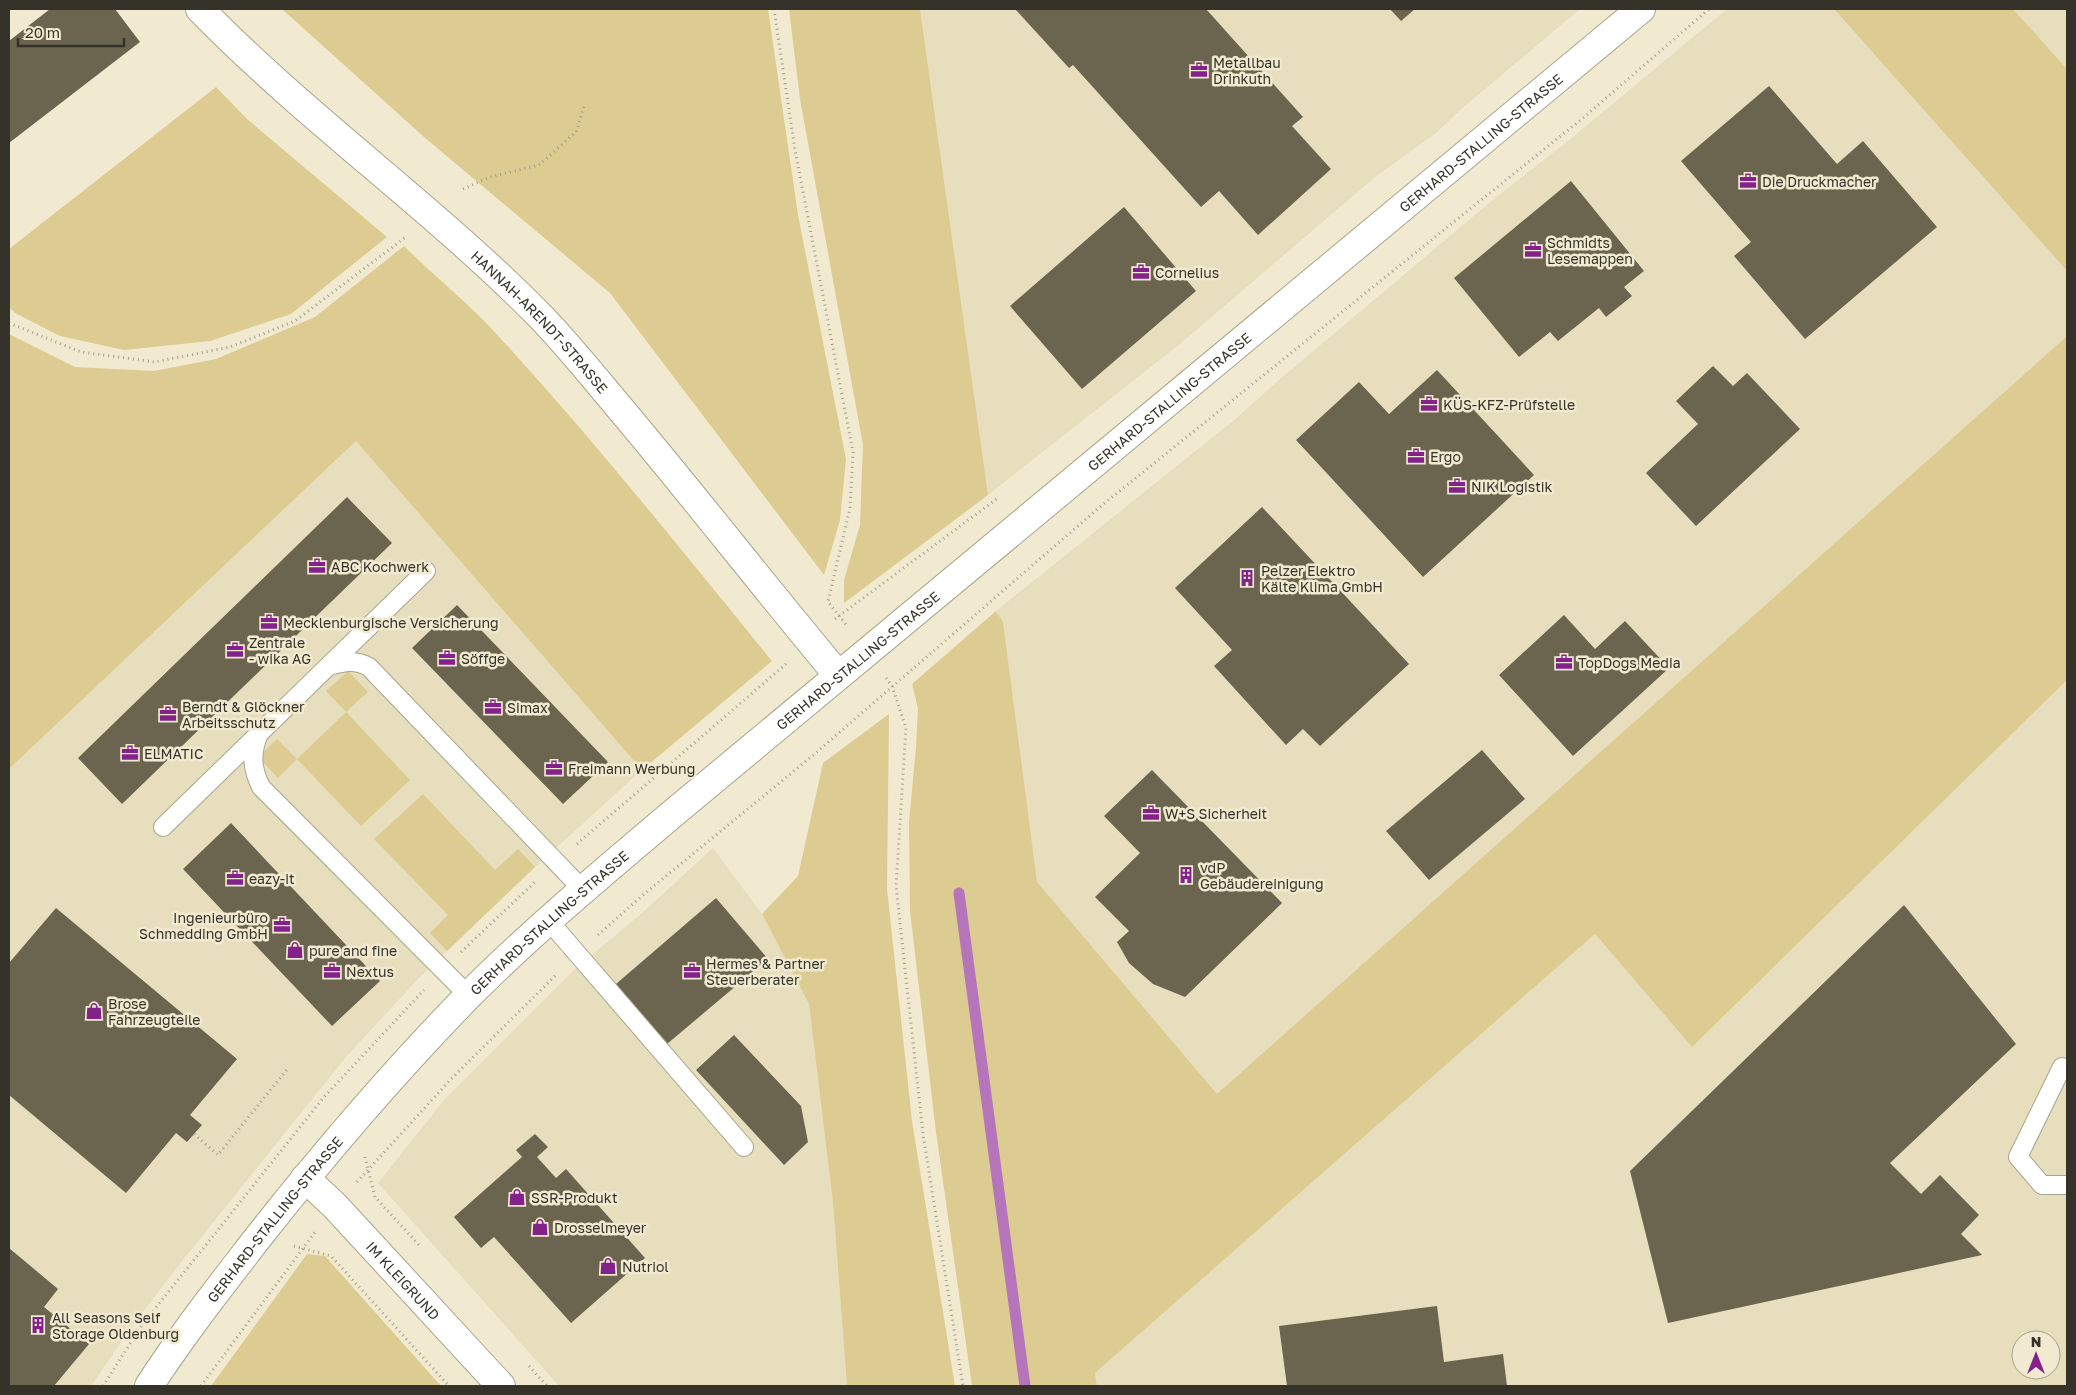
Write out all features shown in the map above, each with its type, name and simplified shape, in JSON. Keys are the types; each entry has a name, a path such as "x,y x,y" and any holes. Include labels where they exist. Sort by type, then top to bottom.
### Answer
{"street":[{"name":"HANNAH-ARENDT-STRASSE","path":"200,9 238,48 433,216 502,278 543,319 665,462 783,610 838,675"},
{"name":"GERHARD-STALLING-STRASSE","path":"149,1386 210,1300 305,1178 469,996 549,921 583,890 866,651 986,554 1367,235 1641,9"},
{"name":"IM KLEIGRUND","path":"305,1178 335,1206 501,1386"}],"lane":[{"path":"162,827 258,736 426,571"},
{"path":"329,666 346,661 359,662 369,667 583,890"},
{"path":"258,736 253,749 253,763 260,786 469,996"},
{"path":"549,921 744,1147"},
{"path":"2062,1067 2018,1157 2042,1186 2067,1185"}],"path":[{"path":"774,9 795,150 853,452 850,508 828,602 866,651"},
{"path":"201,1386 335,1206 452,1078 578,954 643,895 811,757 1101,506 1583,118 1709,9"},
{"path":"463,189 490,177 539,165 576,132 584,106"},
{"path":"9,323 81,352 155,362 230,347 295,321 433,216"},
{"path":"892,686 906,728 896,886 897,896 923,1134 963,1386"},
{"path":"194,1134 218,1155 289,1067"},
{"path":"370,1169 375,1197 421,1248"},
{"path":"302,1248 331,1256 449,1386"},
{"path":"527,1364 547,1386"}],"shaded area":[{"path":"282,9 768,9 798,215 846,459 840,520 824,575 610,293 424,137"},
{"path":"789,9 920,9 988,495 844,603 844,580 860,525 863,445 800,99"},
{"path":"920,9 1580,9 1466,105 1436,133 1374,178 1180,344 988,495"},
{"path":"1727,9 1834,9 2067,271 2067,336 1217,1095 1036,882 1003,622 996,611 1233,421 1280,379 1494,199 1568,141"},
{"path":"1834,9 2013,9 2067,69 2067,271"},
{"path":"2013,9 2067,9 2067,69"},
{"path":"216,87 247,119 387,237 291,314 210,341 124,350 60,336 15,313 9,307 9,249"},
{"path":"404,246 480,317 527,367 634,492 772,661 642,770 356,441 9,769 9,334 75,367 154,371 216,359 315,317"},
{"path":"2067,336 2067,680 1692,1047 1595,934 1095,1373 1097,1386 972,1386 936,1132 910,911 909,822 918,709 912,684 996,611 1003,622 1037,882 1217,1094"},
{"path":"356,441 642,770 535,867 418,979 346,1057 175,1270 130,1329 91,1386 9,1386 9,769"},
{"path":"348,671 368,692 346,712 326,691"},
{"path":"2067,680 2067,1386 1097,1386 1095,1373 1595,934 1692,1047"},
{"path":"346,712 410,780 361,826 297,759"},
{"path":"889,714 887,889 912,1121 955,1386 847,1386 833,1203 809,1004 762,914 798,876 823,763"},
{"path":"277,739 297,759 278,778 258,757"},
{"path":"423,794 495,870 518,849 535,867 447,951 430,933 448,915 374,839"},
{"path":"713,848 762,914 809,1004 833,1203 847,1386 559,1386 378,1183 445,1099 576,968 641,914"},
{"path":"307,1254 325,1256 441,1386 211,1386"}],"building":[{"path":"50,9 115,9 140,42 9,143 9,41"},
{"path":"1015,9 1206,9 1303,117 1292,126 1331,169 1258,235 1219,191 1201,207 1073,65 1069,68"},
{"path":"1390,9 1415,9 1401,21"},
{"path":"1769,86 1837,164 1863,141 1937,227 1805,339 1734,256 1751,242 1681,161"},
{"path":"1571,181 1644,271 1624,287 1632,296 1606,317 1599,308 1558,341 1550,332 1519,357 1454,278"},
{"path":"1124,207 1196,291 1082,389 1010,306"},
{"path":"1713,366 1733,386 1747,373 1800,429 1696,526 1646,473 1698,424 1676,401"},
{"path":"1437,370 1534,475 1423,577 1296,440 1359,382 1389,414"},
{"name":"Zentrale - wika AG","path":"347,497 392,543 122,804 78,758"},
{"path":"1262,507 1409,664 1320,746 1303,729 1286,745 1214,666 1232,650 1175,588"},
{"path":"457,605 608,762 563,804 412,648"},
{"path":"1564,615 1595,649 1625,621 1669,668 1573,756 1499,675"},
{"path":"1482,750 1525,799 1429,880 1386,831"},
{"name":"vdP Gebäudereinigung","path":"1152,770 1282,903 1185,997 1153,984 1129,963 1117,942 1129,931 1095,897 1140,853 1104,816"},
{"name":"Ingenieurbüro Schmedding GmbH","path":"231,823 380,981 332,1026 183,869"},
{"name":"Hermes & Partner Steuerberater","path":"716,898 768,959 667,1044 616,984"},
{"path":"1904,905 2016,1044 1890,1163 1921,1194 1940,1175 1979,1215 1961,1234 1982,1255 1668,1323 1630,1171"},
{"name":"Brose Fahrzeugteile","path":"56,908 237,1059 190,1115 202,1125 187,1142 176,1133 126,1193 9,1095 9,963"},
{"path":"734,1035 801,1106 808,1142 784,1165 696,1070"},
{"name":"Drosselmeyer","path":"535,1134 548,1147 537,1157 556,1178 566,1169 645,1258 571,1323 494,1237 481,1248 454,1217 522,1157 516,1150"},
{"name":"All Seasons Self Storage Oldenburg","path":"9,1248 58,1289 44,1307 89,1344 54,1386 9,1386"},
{"path":"1437,1306 1444,1362 1503,1354 1507,1386 1287,1386 1279,1326"}],"waterway":[{"path":"959,893 1025,1386"}],"place":[{"name":"Metallbau Drinkuth","path":"1199,70"},
{"name":"Die Druckmacher","path":"1748,181"},
{"name":"Schmidts Lesemappen","path":"1533,250"},
{"name":"Cornelius","path":"1141,272"},
{"name":"KÜS-KFZ-Prüfstelle","path":"1429,404"},
{"name":"Ergo","path":"1416,456"},
{"name":"NIK Logistik","path":"1457,486"},
{"name":"ABC Kochwerk","path":"317,566"},
{"name":"Pelzer Elektro Kälte Klima GmbH","path":"1247,578"},
{"name":"Mecklenburgische Versicherung","path":"269,622"},
{"name":"Zentrale - wika AG","path":"235,650"},
{"name":"Söffge","path":"447,658"},
{"name":"TopDogs Media","path":"1564,662"},
{"name":"Simax","path":"493,707"},
{"name":"Berndt & Glöckner Arbeitsschutz","path":"168,714"},
{"name":"ELMATIC","path":"130,753"},
{"name":"Freimann Werbung","path":"554,768"},
{"name":"W+S Sicherheit","path":"1151,813"},
{"name":"vdP Gebäudereinigung","path":"1186,875"},
{"name":"eazy-it","path":"235,878"},
{"name":"Ingenieurbüro Schmedding GmbH","path":"282,925"},
{"name":"pure and fine","path":"295,950"},
{"name":"Nextus","path":"332,971"},
{"name":"Hermes & Partner Steuerberater","path":"692,971"},
{"name":"Brose Fahrzeugteile","path":"94,1011"},
{"name":"SSR-Produkt","path":"517,1197"},
{"name":"Drosselmeyer","path":"540,1227"},
{"name":"Nutriol","path":"608,1266"},
{"name":"All Seasons Self Storage Oldenburg","path":"38,1325"}]}
